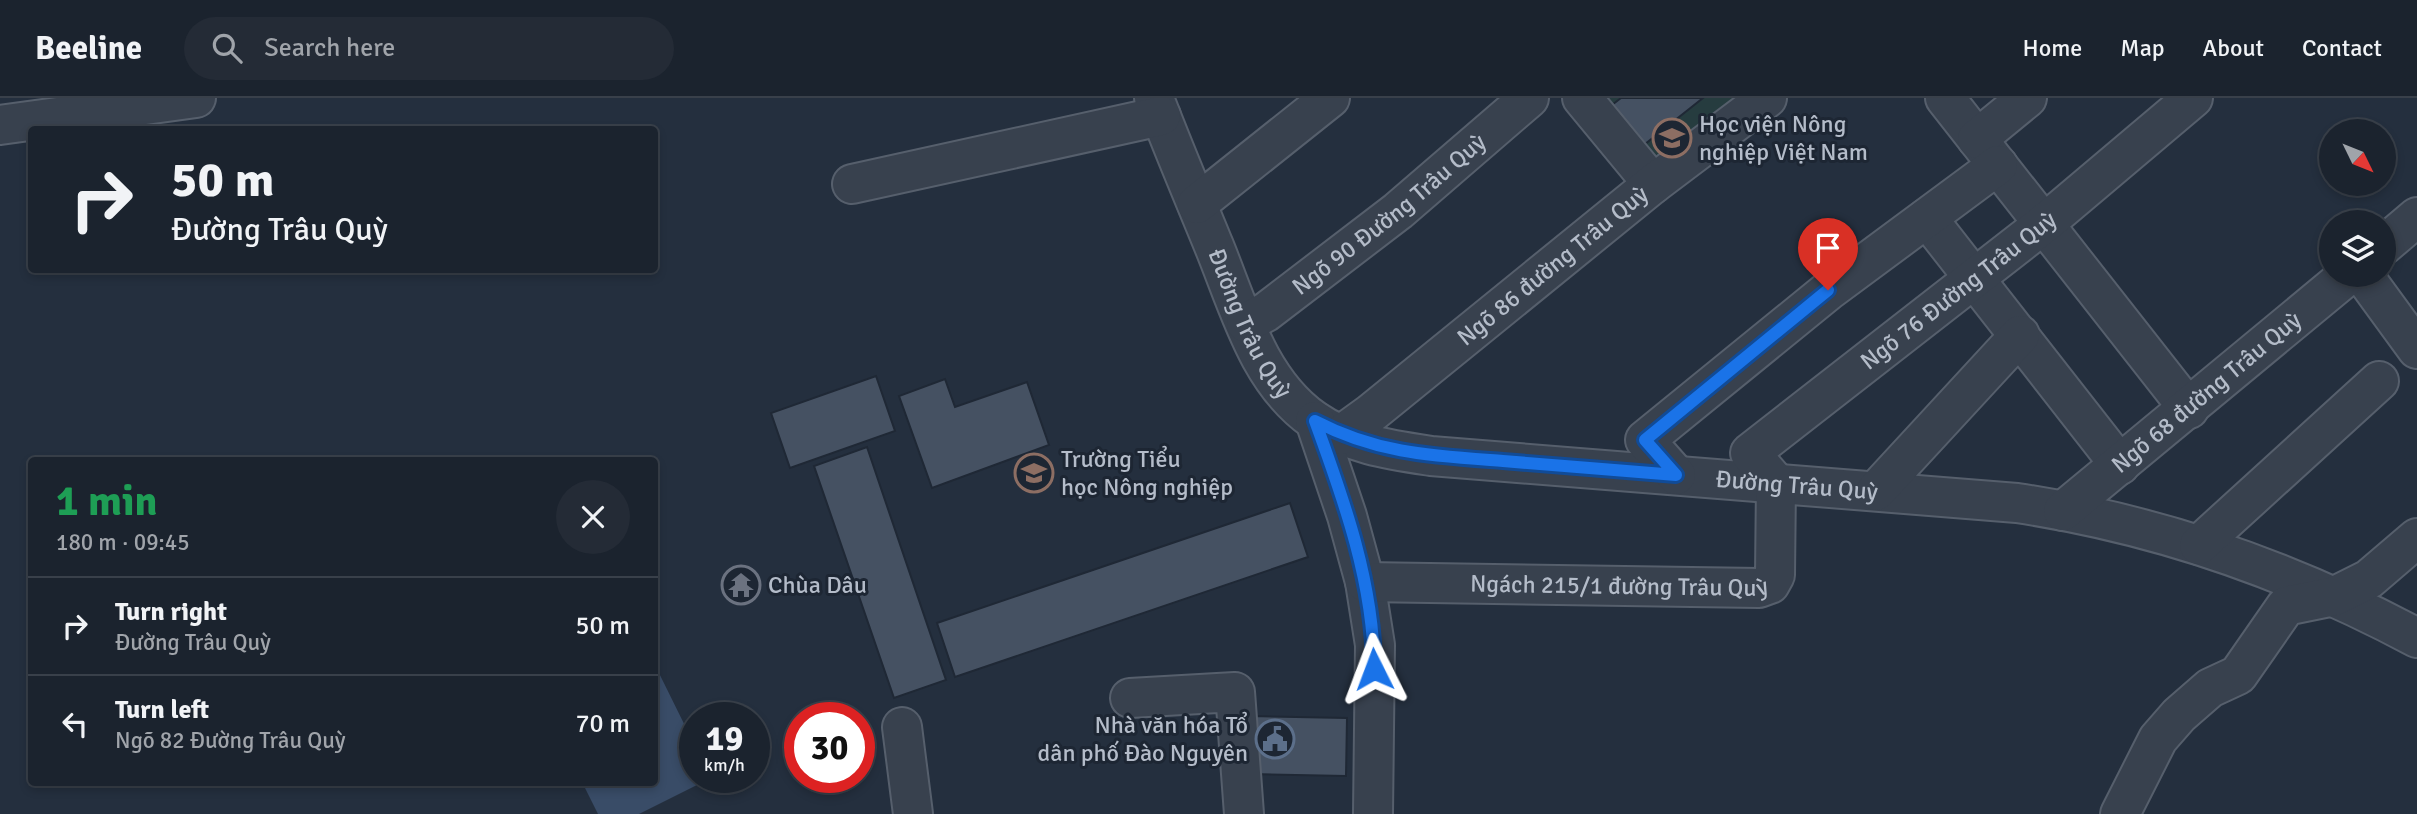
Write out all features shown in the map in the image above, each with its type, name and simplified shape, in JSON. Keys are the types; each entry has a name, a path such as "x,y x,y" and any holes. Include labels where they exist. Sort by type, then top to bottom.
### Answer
{"street":[{"path":"0,125 195,98"},
{"path":"1197,204 1330,98"},
{"name":"Ngõ 90 Đường Trâu Quỳ","path":"1246,323 1266,312 1398,211 1529,98"},
{"path":"1582,98 1653,184"},
{"name":"Ngõ 86 đường Trâu Quỳ","path":"1328,428 1370,414 1653,184 1767,98"},
{"path":"1945,98 2189,409"},
{"path":"1676,475 1645,440 1828,290 1927,218 1987,152 2027,98"},
{"name":"Ngõ 76 Đường Trâu Quỳ","path":"1776,483 1750,453 2045,223 2193,98"},
{"path":"852,184 1157,107"},
{"name":"Đường Trâu Quỳ","path":"1157,107 1264,364 1295,404 1328,428 1368,444 1431,456 2017,503 2063,511 2157,532 2222,551 2335,596 2417,638"},
{"path":"2396,235 2417,217"},
{"path":"1927,218 2120,465"},
{"name":"Ngõ 68 đường Trâu Quỳ","path":"2063,511 2334,287"},
{"path":"2372,287 2417,349"},
{"path":"1876,491 2020,335"},
{"path":"2199,545 2379,381"},
{"path":"1328,428 1344,505 1365,582 1374,645 1373,814"},
{"name":"Ngách 215/1 đường Trâu Quỳ","path":"1365,582 1759,588 1770,584 1776,575 1776,483"},
{"path":"2120,814 2158,739 2179,715 2210,688 2238,675 2286,606 2335,596 2369,579 2417,538"},
{"path":"1130,698 1236,692 1244,814"},
{"path":"902,727 913,814"}],"green space":[{"name":"Học viện Nông nghiệp Việt Nam","path":"1600,98 1764,98 1662,178"}],"water":[{"path":"658,671 679,714 681,793 639,814 598,814 584,786 658,786"}],"building":[{"path":"1621,98 1703,98 1640,148 1608,108"},
{"path":"876,376 895,431 790,468 771,413"},
{"path":"945,379 955,407 1027,382 1049,445 932,488 899,396"},
{"path":"867,447 946,680 894,698 814,466"},
{"path":"1290,503 1308,557 955,677 937,623"},
{"path":"1252,716 1347,718 1346,776 1251,774"}],"place":[{"name":"Học viện Nông nghiệp Việt Nam","path":"1672,138"},
{"name":"Trường Tiểu học Nông nghiệp","path":"1034,473"},
{"name":"Chùa Dâu","path":"741,585"},
{"name":"Nhà văn hóa Tổ dân phố Đào Nguyên","path":"1275,739"}],"route":[{"path":"1374,669 1374,645 1365,582 1347,516 1315,421 1341,435 1368,444 1431,456 1676,475 1645,440 1828,290"}]}
